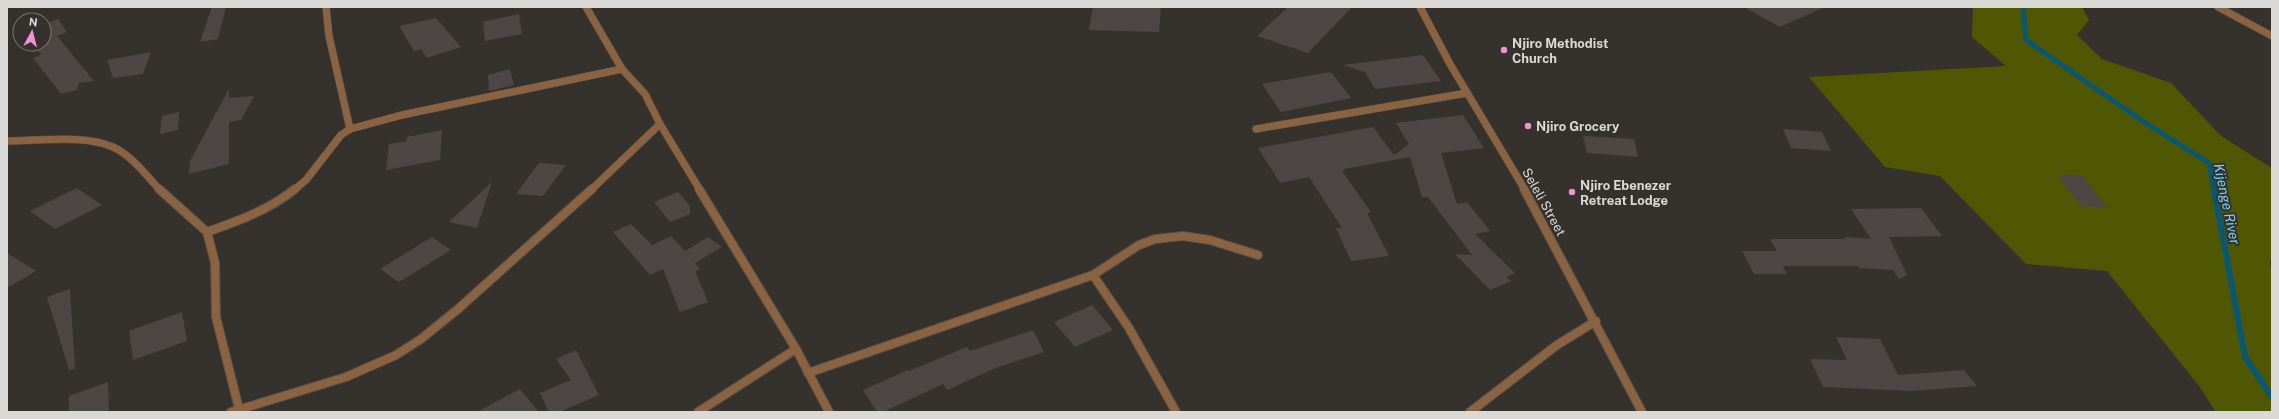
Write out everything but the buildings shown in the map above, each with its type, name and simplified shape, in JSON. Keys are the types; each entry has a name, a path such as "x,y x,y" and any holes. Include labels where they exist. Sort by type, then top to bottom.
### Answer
{"street":[{"path":"326,7 329,36 350,129"},
{"path":"586,7 622,70 645,94 660,124 796,349 829,412"},
{"name":"Seleli Street","path":"1420,7 1432,32 1506,158 1596,321 1642,412"},
{"path":"2218,7 2272,36"},
{"path":"207,232 254,214 284,198 306,180 340,135 350,129 402,115 622,70"},
{"path":"1256,129 1467,93"},
{"path":"7,141 89,140 114,146 130,159 177,207 198,222 207,232 215,263 216,317 235,411 343,378 384,362 401,352 463,305 543,236 660,124"},
{"path":"808,373 900,343 1094,275 1139,245 1155,239 1182,236 1210,240 1258,255"},
{"path":"1094,275 1129,328 1176,412"},
{"path":"1470,412 1557,345 1596,321"},
{"path":"698,412 796,349"}],"green space":[{"path":"1973,7 2082,7 2089,20 2077,35 2102,59 2171,83 2221,136 2272,168 2272,259 2270,263 2272,272 2272,412 2216,412 2199,386 2107,271 2026,264 1940,176 1885,167 1809,77 2006,66 1972,37"}],"waterway":[{"name":"Kijenge River","path":"2023,7 2026,40 2138,118 2209,163 2214,190"},
{"name":"Kijenge River","path":"2214,189 2245,357 2272,397"}],"place":[{"name":"Njiro Methodist Church","path":"1504,50"},
{"name":"Njiro Grocery","path":"1528,126"},
{"name":"Njiro Ebenezer Retreat Lodge","path":"1572,192"}]}
